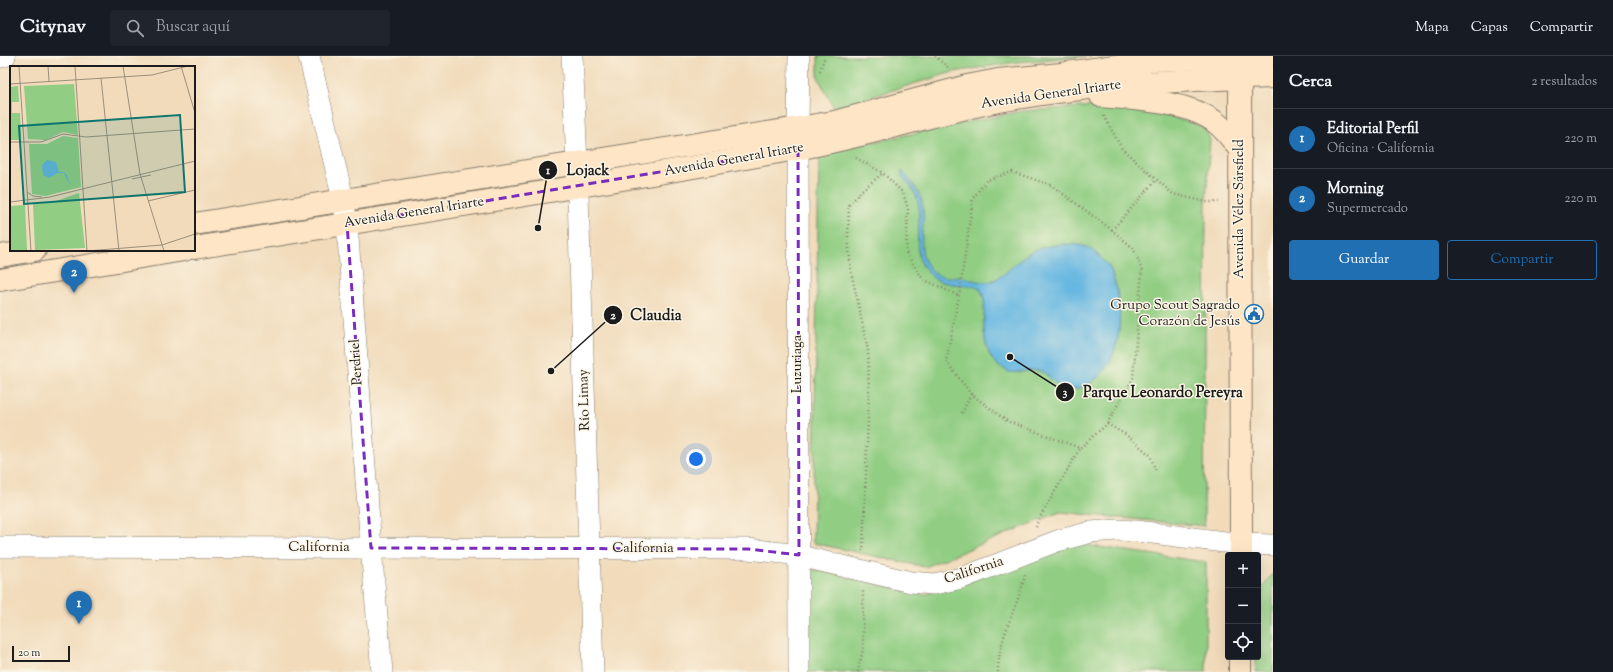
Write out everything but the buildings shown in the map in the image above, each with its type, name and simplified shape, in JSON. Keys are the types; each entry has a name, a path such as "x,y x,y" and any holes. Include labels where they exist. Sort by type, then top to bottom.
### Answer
{"main road":[{"name":"Avenida Vélez Sársfield","path":"1241,56 1241,550"},
{"name":"Avenida General Iriarte","path":"195,248 578,187 798,138 834,122 967,86 998,80 1061,74 1154,60 1268,56"},
{"name":"Avenida General Iriarte","path":"195,224 343,199 577,163 798,138 837,141 974,106 1033,95 1105,85 1240,78 1273,78"},
{"path":"1033,95 1104,97 1185,108 1214,121 1225,131 1240,150"},
{"path":"0,256 29,251"},
{"path":"0,280 178,251"},
{"path":"1240,660 1240,672"}],"street":[{"path":"0,57 5,56"},
{"name":"Perdriel","path":"309,56 343,199 347,224 371,548 382,672"},
{"name":"Río Limay","path":"572,56 578,187 593,672"},
{"name":"Luzuriaga","path":"799,56 799,672"},
{"name":"California","path":"0,547 748,549 799,555 911,582 942,583 962,578 1071,536 1091,532 1117,530 1136,531 1241,550 1273,545"}],"path":[{"path":"1104,97 1104,117 1122,148 1173,194 1206,202 1240,202"},
{"path":"837,141 839,149 883,173 903,193 908,209 906,253 923,279 959,296"},
{"path":"998,672 1006,631 1021,593 1029,552 1038,520 1080,448 1107,424 1133,378 1142,270 1133,248 1112,230 1051,185 1012,172 987,180 973,198 960,292 946,361 971,394 1007,421 1080,448"},
{"path":"858,672 863,649 863,571 869,393 868,350 851,271 848,236 849,205 862,190 883,173"},
{"path":"1112,230 1156,180"},
{"path":"962,413 971,394"},
{"path":"1107,424 1125,434 1150,455 1156,471"}],"highlighted area":[{"path":"798,149 799,555 748,549 371,548 347,224"}],"green space":[{"path":"818,56 1091,56 1017,62 953,72 834,108 818,77"},
{"path":"1127,104 1205,127 1210,140 1206,202 1204,526 1060,512 925,567 813,543 819,153 1022,111"},
{"path":"1063,542 1206,562 1206,672 808,672 808,568 924,595"},
{"path":"1273,573 1273,672 1256,672 1256,660 1261,660 1261,588"}],"water":[{"path":"902,171 921,198 923,211 922,249 928,266 940,276 959,277 984,282 992,281 1034,250 1056,245 1071,244 1087,247 1095,252 1105,262 1111,270 1115,283 1120,311 1117,340 1113,354 1107,367 1098,377 1082,387 1068,389 1060,387 1040,371 1009,372 997,365 989,354 987,348 984,329 984,302 983,295 979,287 939,281 927,271 922,264 918,247 918,202 914,191 902,176"}],"place":[{"name":"Lojack","path":"538,228"},
{"name":"Morning","path":"74,293"},
{"name":"Grupo Scout Sagrado Corazón de Jesús","path":"1254,314"},
{"name":"Parque Leonardo Pereyra","path":"1010,357"},
{"name":"Claudia","path":"551,371"},
{"name":"Editorial Perfil","path":"79,624"}]}
